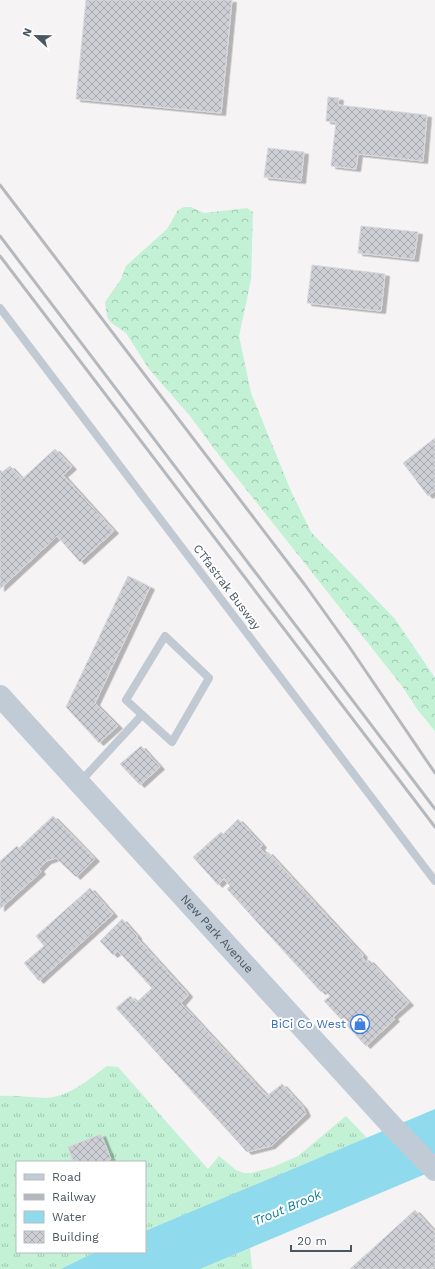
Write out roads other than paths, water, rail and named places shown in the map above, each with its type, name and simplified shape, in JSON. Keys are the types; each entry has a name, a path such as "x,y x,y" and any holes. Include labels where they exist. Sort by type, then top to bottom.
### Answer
{"main road":[{"name":"New Park Avenue","path":"0,696 393,1127 435,1170"}],"lane":[{"name":"CTfastrak Busway","path":"0,308 435,881"},
{"path":"165,636 209,678 172,742 142,715 126,700 165,636"},
{"path":"79,783 142,715"}],"water":[{"name":"Trout Brook","path":"435,1109 435,1170 200,1269 61,1269 93,1253 146,1253 146,1231"}],"railway":[{"path":"0,185 305,585 348,645 435,773"},
{"path":"0,236 435,809"},
{"path":"0,256 435,827"}],"place":[{"name":"BiCi Co West","path":"360,1024"}]}
